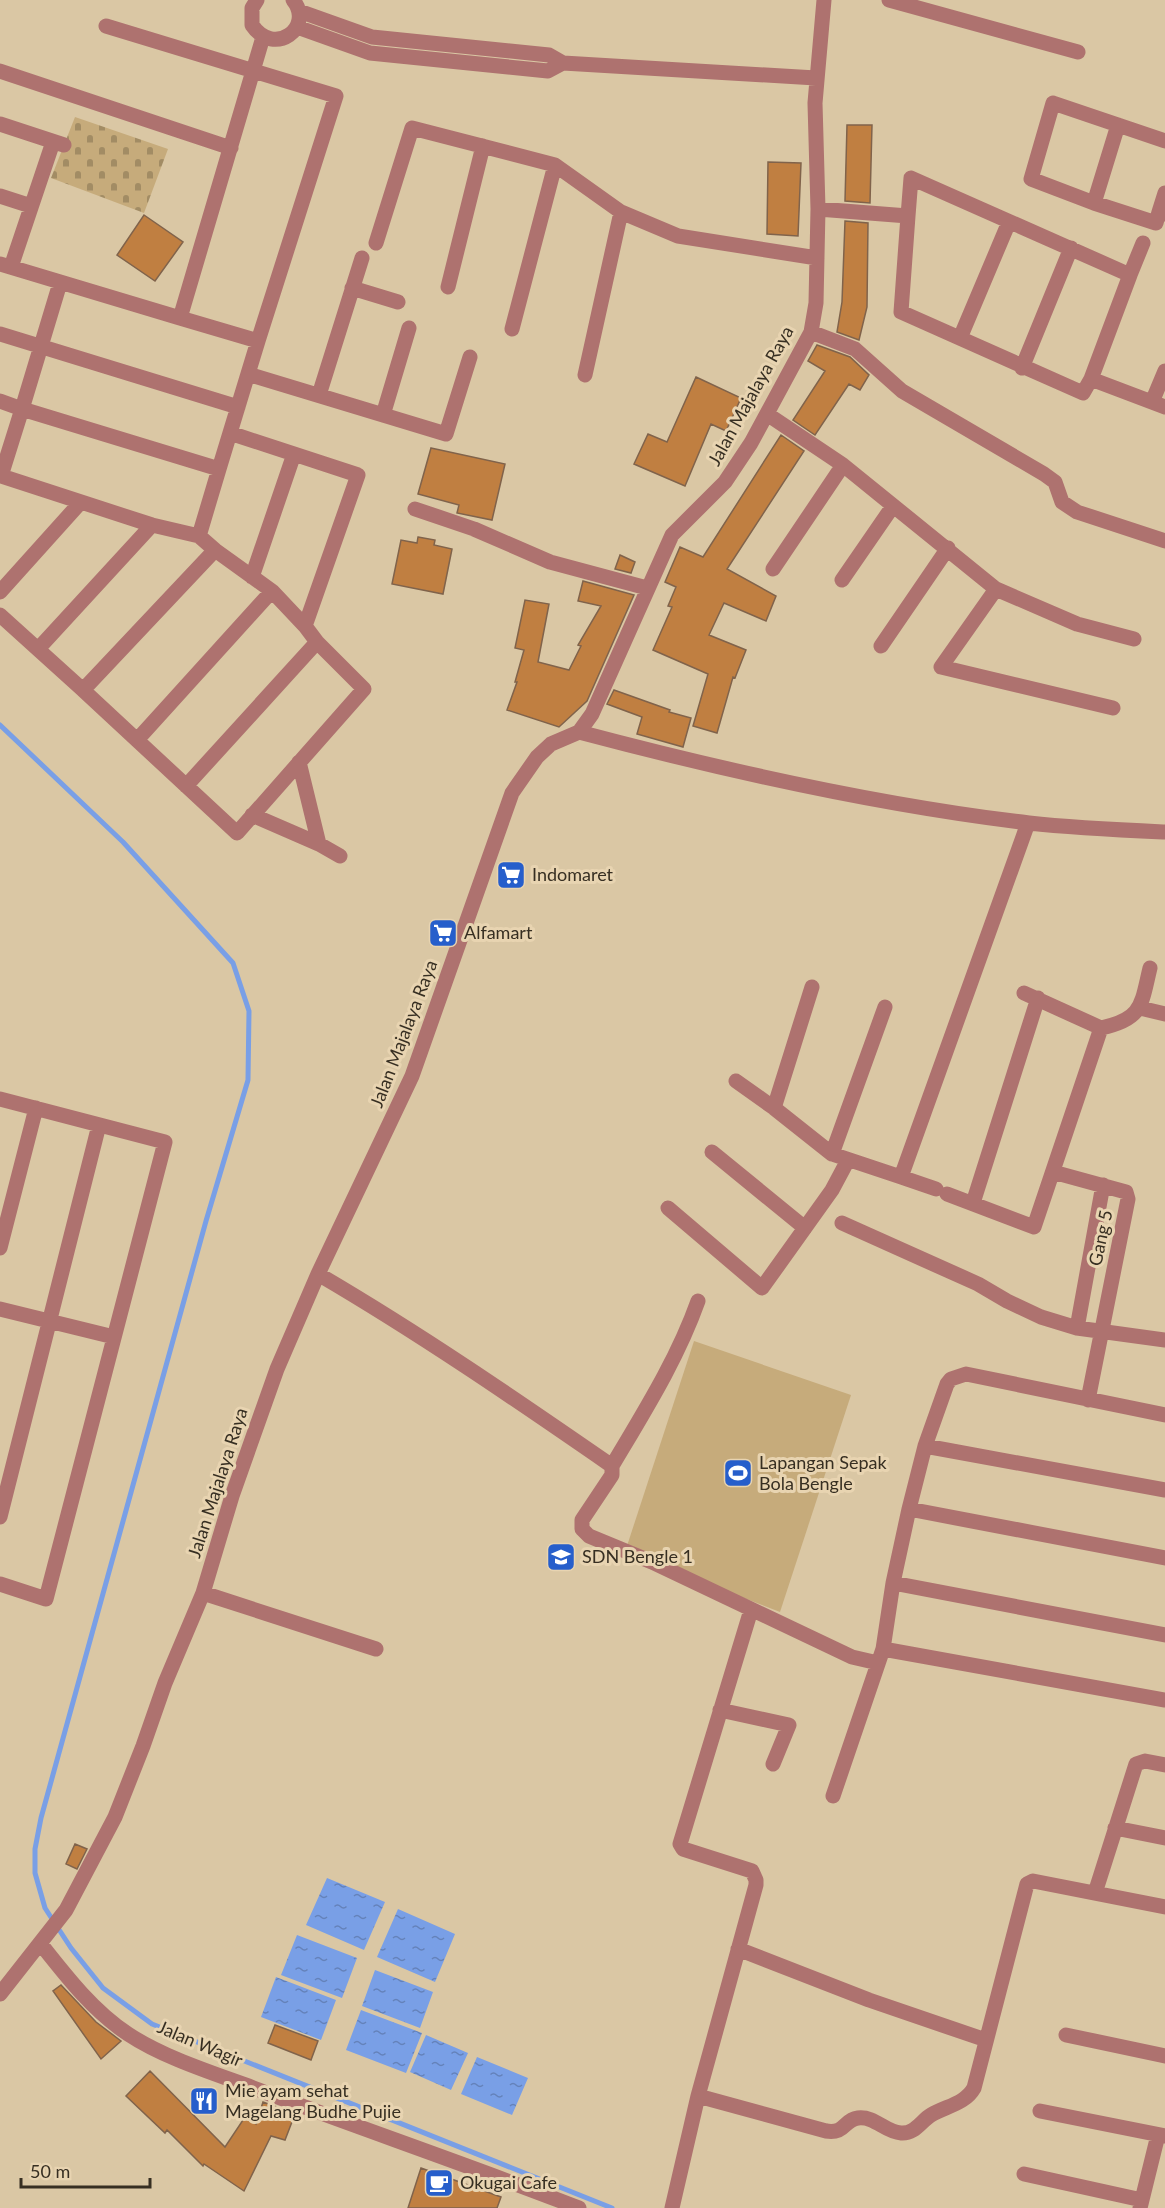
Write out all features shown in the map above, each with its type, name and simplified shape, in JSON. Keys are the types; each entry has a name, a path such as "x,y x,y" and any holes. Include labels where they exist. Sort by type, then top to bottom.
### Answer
{"street":[{"path":"257,0 252,8 252,25 263,37 279,40 292,33 296,13 370,53 548,71 563,63 816,78"},
{"name":"Jalan Majalaya Raya","path":"0,1994 66,1910 115,1817 144,1746 165,1683 203,1593 254,1430 277,1369 318,1274 412,1076 512,793 537,757 551,744 579,732 600,700 672,535 725,482 767,414 811,332 816,303 818,209 815,103 824,0"},
{"path":"889,0 1078,52"},
{"path":"106,26 336,96 199,536"},
{"path":"180,318 263,37"},
{"path":"0,71 231,148"},
{"path":"1165,141 1053,103 1031,179 1156,223 1162,213 1165,194"},
{"path":"0,124 58,143 5,266 258,341"},
{"path":"1094,203 1118,125"},
{"path":"376,243 412,128 555,165 621,212 678,236 817,258"},
{"path":"448,287 483,146"},
{"path":"512,329 555,165"},
{"path":"1130,275 911,178 901,312 1022,368 1083,393 1091,379 1143,243"},
{"path":"0,196 31,206"},
{"path":"818,209 908,216"},
{"path":"585,375 621,212"},
{"path":"960,338 1009,222"},
{"path":"1022,368 1071,248"},
{"path":"320,395 362,258"},
{"path":"0,491 60,283"},
{"path":"352,288 398,302"},
{"path":"383,415 409,328"},
{"path":"811,332 855,349 902,391 1044,474 1055,482 1062,502 1077,512 1165,541"},
{"path":"0,334 238,407"},
{"path":"248,374 446,434 470,357"},
{"path":"1091,379 1159,405 1165,371"},
{"path":"0,401 219,469"},
{"path":"767,414 843,465 948,548 996,590 1077,624 1134,639"},
{"path":"230,433 358,475 305,626"},
{"path":"252,577 294,454"},
{"path":"773,569 843,465"},
{"path":"0,615 237,833 364,689 317,642 272,591 199,536 152,525 80,503 4,476"},
{"path":"0,592 80,503"},
{"path":"842,580 893,506"},
{"path":"415,509 474,529 550,562 647,588"},
{"path":"38,649 152,525"},
{"path":"880,646 948,548"},
{"path":"83,690 215,550"},
{"path":"996,590 941,667 1113,708"},
{"path":"137,740 272,591"},
{"path":"186,786 317,642"},
{"path":"579,732 711,765 861,797 1028,823 1165,831"},
{"path":"299,762 319,844"},
{"path":"252,815 319,844 340,856"},
{"path":"901,1177 1028,823"},
{"path":"973,1203 1031,996 1101,1028 1123,1022 1140,1008 1150,968"},
{"path":"774,1108 812,987"},
{"path":"832,1154 885,1007"},
{"path":"1140,1008 1165,1014"},
{"path":"736,1081 832,1154 942,1191 1034,1227 1101,1028"},
{"path":"0,1099 165,1142 46,1599 0,1584"},
{"path":"0,1248 36,1108"},
{"path":"0,1516 99,1125"},
{"path":"712,1152 805,1227"},
{"path":"668,1208 762,1288 832,1190 848,1160"},
{"name":"Gang 5","path":"1053,1172 1126,1192 1128,1199 1101,1332"},
{"path":"1077,1328 1102,1185"},
{"path":"842,1223 978,1284 1041,1317 1077,1328 1165,1340"},
{"path":"318,1274 469,1368 612,1466"},
{"path":"698,1301 685,1338 656,1394 612,1466 612,1475 582,1521 581,1525 585,1533 604,1544 651,1562 852,1657 880,1656 1165,1700"},
{"path":"0,1309 114,1337"},
{"path":"1088,1400 1101,1332"},
{"path":"833,1796 880,1656 909,1509 925,1446 947,1384 958,1375 973,1375 1165,1415"},
{"path":"925,1446 1165,1490"},
{"path":"909,1509 1165,1558"},
{"path":"893,1583 1165,1635"},
{"path":"203,1593 376,1649"},
{"path":"672,2208 698,2096 756,1885 754,1875 748,1869 683,1849 680,1844 751,1610"},
{"path":"720,1710 789,1725 773,1764"},
{"path":"1095,1893 1136,1764 1145,1761 1165,1765"},
{"path":"1115,1828 1165,1838"},
{"path":"698,2096 826,2131 835,2132 843,2129 854,2118 862,2117 878,2122 890,2131 908,2133 916,2129 929,2115 960,2102 970,2095 974,2088 1027,1884 1033,1881 1165,1907"},
{"name":"Jalan Wagir","path":"43,1939 80,1993 129,2035 190,2064 579,2208"},
{"path":"738,1949 869,2000 986,2040"},
{"path":"1066,2035 1165,2056"},
{"path":"1024,2174 1141,2204 1161,2136 1040,2111"}],"green space":[{"path":"75,117 168,149 144,213 51,178"},
{"name":"Lapangan Sepak Bola Bengle","path":"694,1341 851,1395 780,1612 625,1552"}],"water":[{"path":"327,1878 385,1902 364,1950 306,1925"},
{"path":"398,1909 455,1934 435,1982 377,1957"},
{"path":"297,1935 357,1958 342,1998 281,1975"},
{"path":"375,1970 433,1992 420,2028 362,2006"},
{"path":"276,1977 336,2000 321,2040 261,2017"},
{"path":"361,2010 422,2033 406,2073 346,2050"},
{"path":"426,2035 468,2053 451,2090 410,2072"},
{"path":"477,2057 528,2078 512,2115 461,2094"}],"building":[{"path":"847,125 872,125 870,203 845,201"},
{"path":"768,162 801,163 798,236 767,234"},
{"path":"144,215 183,242 155,281 117,255"},
{"path":"845,221 868,223 867,307 859,340 837,332 842,302"},
{"path":"817,345 850,357 869,375 860,390 849,384 815,435 793,420 825,371 808,361"},
{"path":"696,377 741,398 726,431 711,424 685,486 634,464 648,434 667,442"},
{"path":"781,435 804,451 727,569 776,596 766,621 724,603 709,635 746,650 735,678 733,677 717,733 693,726 708,674 653,650 672,607 668,606 676,587 665,582 680,547 703,557"},
{"path":"431,448 505,464 492,520 457,513 459,505 418,494"},
{"path":"418,537 435,540 434,545 452,549 443,594 392,584 401,540 417,543"},
{"path":"620,555 635,562 631,573 615,569"},
{"path":"583,581 634,595 587,701 559,727 507,710 517,682 515,682 524,650 515,648 525,600 549,604 538,662 569,670 581,646 578,645 601,606 578,601"},
{"path":"614,690 670,710 669,712 691,718 683,747 637,734 642,717 607,704"},
{"path":"75,1844 87,1849 77,1869 66,1864"},
{"path":"61,1985 96,2022 121,2041 101,2059 53,1991"},
{"path":"275,2025 318,2041 311,2060 268,2043"},
{"path":"150,2071 225,2147 245,2117 256,2124 263,2102 295,2114 285,2140 271,2136 244,2191 204,2164 203,2166 167,2130 165,2133 126,2096"},
{"name":"Okugai Cafe","path":"421,2168 501,2197 497,2208 408,2208"}],"waterway":[{"path":"0,725 123,842 233,963 249,1011 248,1080 206,1221 41,1818 35,1849 35,1873 45,1908 71,1948 103,1988 152,2024 612,2208"}],"place":[{"name":"Indomaret","path":"511,875"},
{"name":"Alfamart","path":"443,933"},
{"name":"Lapangan Sepak Bola Bengle","path":"738,1473"},
{"name":"SDN Bengle 1","path":"561,1557"},
{"name":"Mie ayam sehat Magelang Budhe Pujie","path":"204,2101"},
{"name":"Okugai Cafe","path":"439,2183"}]}
